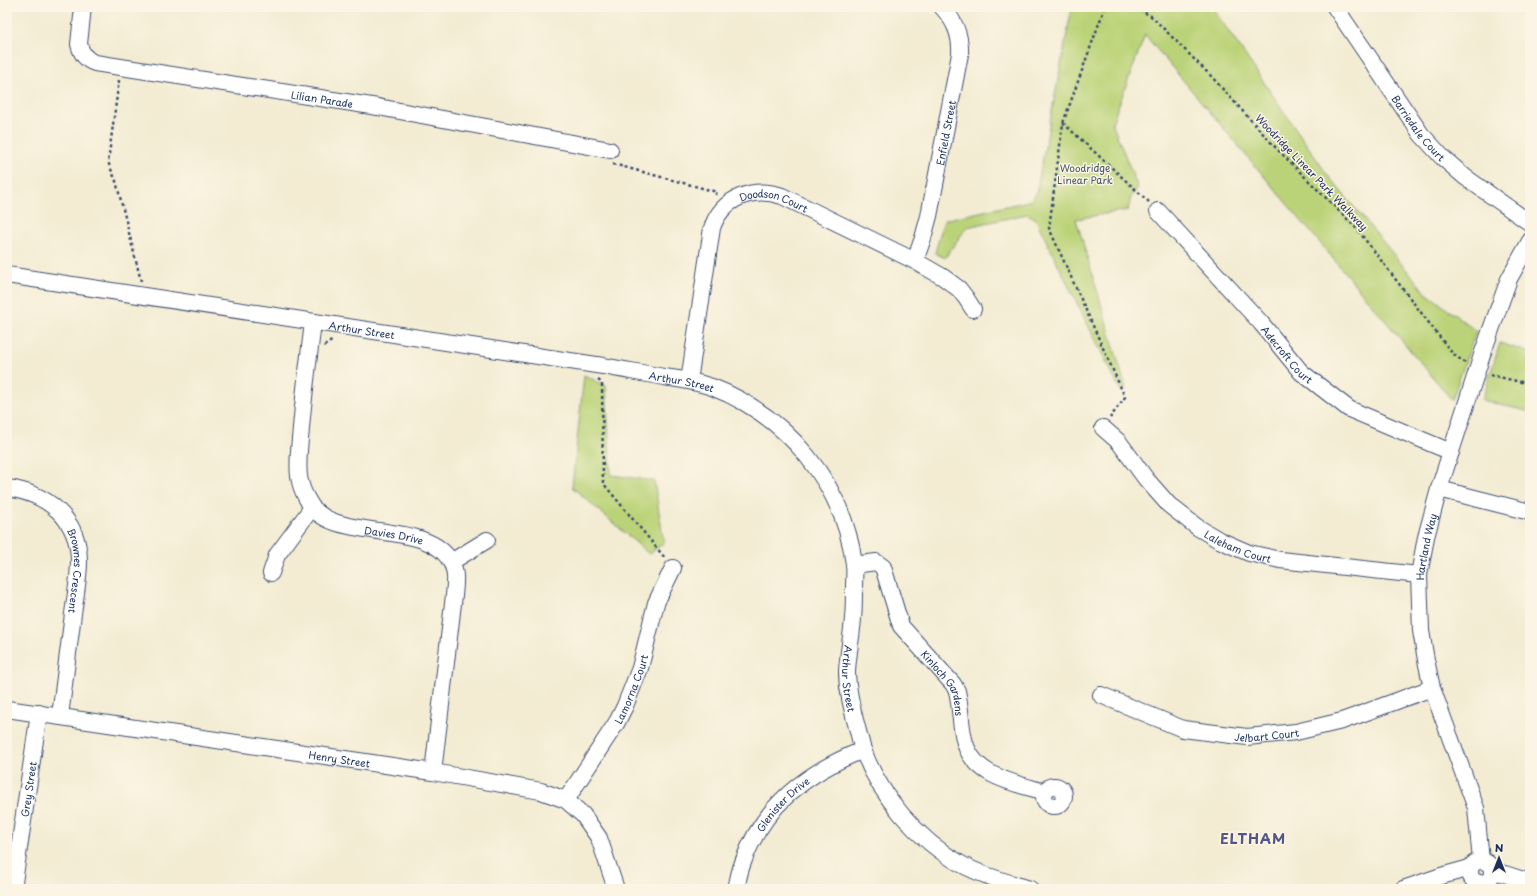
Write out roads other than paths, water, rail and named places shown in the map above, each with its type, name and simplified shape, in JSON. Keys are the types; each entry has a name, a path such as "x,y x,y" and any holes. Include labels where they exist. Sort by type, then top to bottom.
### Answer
{"street":[{"name":"Lilian Parade","path":"83,7 79,44 80,49 85,58 95,63 365,105 611,157"},
{"name":"Enfield Street","path":"915,261 924,238 930,216 960,54 960,39 957,29 942,7"},
{"name":"Barriedale Court","path":"1335,7 1421,134 1442,158 1530,223"},
{"name":"Doodson Court","path":"689,381 712,228 725,206 735,199 748,194 767,192 782,196 915,261 951,282 966,298 972,309"},
{"name":"Adecroft Court","path":"1158,211 1261,322 1301,372 1349,410 1451,452"},
{"name":"Hartland Way","path":"1481,871 1476,808 1432,688 1421,631 1419,575 1426,537 1439,489 1477,372 1509,278 1530,241"},
{"name":"Arthur Street","path":"7,275 689,381 712,387 762,412 781,427 801,448 819,471 842,518 854,565 853,617 847,671 849,697 863,750 876,776 892,803 913,826 937,848 988,883 1030,889"},
{"path":"272,574 277,555 311,508 302,488 298,464 303,404 313,322"},
{"name":"Laleham Court","path":"1103,428 1119,442 1146,478 1170,505 1197,527 1219,540 1249,552 1280,560 1419,575"},
{"name":"Brownes Crescent","path":"7,488 33,493 50,503 58,510 70,526 77,544 78,571 60,716"},
{"path":"1439,489 1530,512"},
{"name":"Davies Drive","path":"311,508 319,515 342,524 424,541 441,550 451,562"},
{"path":"434,772 454,595 455,580 451,562 487,540"},
{"name":"Kinloch Gardens","path":"854,565 876,562 883,567 901,626 957,691 964,742 970,756 983,769 997,776 1045,792"},
{"name":"Lamorna Court","path":"566,800 617,722 625,706 640,668 656,603 673,568"},
{"name":"Jelbart Court","path":"1101,695 1183,729 1247,737 1296,732 1342,721 1432,688"},
{"name":"Henry Street","path":"7,709 434,772 541,790 566,800 583,815 599,838 616,889"},
{"name":"Grey Street","path":"13,889 39,713"},
{"name":"Glenister Drive","path":"736,889 742,865 756,833 776,806 803,781 835,761 863,750"},
{"path":"1403,889 1419,884 1481,871 1530,882"}],"district":[{"name":"ELTHAM","path":"1253,838"}],"park label":[{"name":"Woodridge Linear Park","path":"1085,172"}]}
